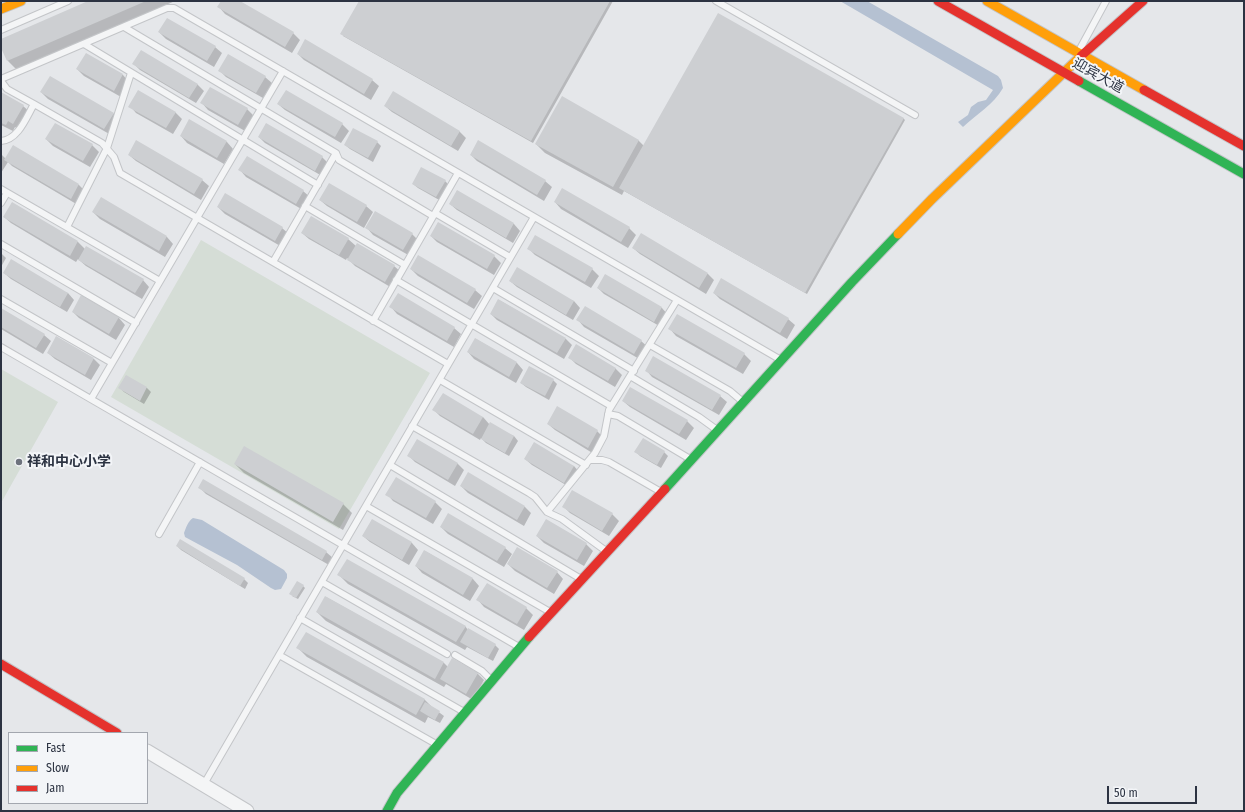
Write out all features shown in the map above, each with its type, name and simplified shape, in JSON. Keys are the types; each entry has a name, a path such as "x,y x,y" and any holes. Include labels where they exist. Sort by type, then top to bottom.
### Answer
{"main road":[{"path":"1,9 21,1"},
{"name":"迎宾大道","path":"938,1 1244,174"},
{"name":"迎宾大道","path":"987,1 1244,146"},
{"path":"388,811 397,792 520,647 744,403 852,282 932,199 1081,54 1143,1"},
{"path":"1,664 116,732"}],"street":[{"path":"148,751 247,811"}],"lane":[{"path":"1,30 68,1"},
{"path":"716,1 915,115"},
{"path":"1081,54 1106,1"},
{"path":"448,364 120,173 114,157 102,143 7,89 1,80 167,8 174,8 782,360"},
{"path":"124,27 336,153 339,160 510,257"},
{"path":"84,44 318,185"},
{"path":"91,399 283,72"},
{"path":"67,227 107,148 132,73"},
{"path":"1,141 8,141 16,135 34,104"},
{"path":"273,262 336,153"},
{"path":"373,320 458,173"},
{"path":"1,189 160,281"},
{"path":"1,203 7,193"},
{"path":"305,206 405,265"},
{"path":"204,784 534,217"},
{"path":"1,244 136,323"},
{"path":"396,280 612,406"},
{"path":"493,288 632,374 718,431"},
{"path":"1,299 112,363"},
{"path":"547,512 595,453 604,436 608,414 612,406 677,300"},
{"path":"650,345 730,391 744,403"},
{"path":"1,347 520,647"},
{"path":"440,380 586,465"},
{"path":"608,414 618,416 692,460"},
{"path":"412,426 529,493 535,497 547,512 562,520 608,552"},
{"path":"590,460 602,460 609,462 662,492"},
{"path":"159,534 200,462"},
{"path":"390,465 582,580"},
{"path":"366,506 552,613"},
{"path":"322,582 447,654"},
{"path":"300,618 464,713"},
{"path":"279,655 437,745"},
{"path":"455,655 482,671 491,681"}],"shaded area":[{"path":"201,240 430,373 339,529 111,397"},
{"name":"祥和中心小学","path":"1,369 58,402 1,503"}],"water":[{"path":"840,1 867,1 998,76 1001,80 1003,88 990,104 963,127 958,122 968,115 971,107 978,102 986,100 993,90"},
{"path":"193,518 202,520 284,570 287,574 287,578 281,589 275,590 271,588 237,565 185,537 184,533 186,527"}],"building":[{"path":"88,1 146,1 7,61 1,48 1,39"},
{"path":"221,1 240,1 294,32 285,47 217,7"},
{"path":"359,1 610,1 531,141 340,34"},
{"path":"718,13 904,118 805,293 619,188"},
{"path":"167,18 216,46 207,61 158,32"},
{"path":"305,39 373,79 364,94 297,54"},
{"path":"141,50 198,84 189,98 132,64"},
{"path":"86,53 123,74 114,91 76,69"},
{"path":"228,54 266,76 256,93 218,71"},
{"path":"50,76 114,113 104,129 40,92"},
{"path":"210,87 248,108 238,125 200,103"},
{"path":"138,90 176,112 166,128 128,107"},
{"path":"286,90 343,123 335,137 277,104"},
{"path":"393,91 460,131 451,146 384,106"},
{"path":"1,92 24,105 13,124 8,121 6,125 1,123"},
{"path":"562,96 639,140 613,187 535,144"},
{"path":"189,119 227,141 217,158 180,136"},
{"path":"55,123 93,144 83,161 45,139"},
{"path":"266,123 323,156 315,171 258,137"},
{"path":"353,128 378,141 368,158 344,145"},
{"path":"136,140 203,179 194,194 128,155"},
{"path":"478,140 546,180 537,195 470,155"},
{"path":"13,145 79,184 71,199 4,160"},
{"path":"247,156 304,190 296,204 238,170"},
{"path":"421,167 446,180 436,197 412,184"},
{"path":"329,183 367,205 357,222 319,200"},
{"path":"562,188 630,227 621,242 554,202"},
{"path":"457,190 514,223 506,238 449,204"},
{"path":"225,193 283,227 275,241 217,207"},
{"path":"101,197 167,236 159,251 92,212"},
{"path":"12,202 78,241 70,256 3,217"},
{"path":"375,211 413,233 403,250 365,228"},
{"path":"311,216 349,238 339,255 301,233"},
{"path":"438,222 495,255 487,269 430,236"},
{"path":"641,233 708,273 699,288 632,248"},
{"path":"535,235 593,268 585,282 527,249"},
{"path":"357,243 395,265 385,282 347,260"},
{"path":"86,246 144,279 135,293 78,260"},
{"path":"418,255 476,289 467,303 410,269"},
{"path":"11,259 68,293 60,307 3,273"},
{"path":"517,267 574,301 566,315 509,281"},
{"path":"605,274 662,307 654,322 597,288"},
{"path":"721,278 789,318 780,333 713,293"},
{"path":"398,293 455,327 447,341 389,307"},
{"path":"81,295 119,317 109,334 72,312"},
{"path":"498,299 566,338 557,353 490,314"},
{"path":"585,306 642,340 634,354 576,320"},
{"path":"1,308 45,334 36,348 1,327"},
{"path":"677,314 745,353 736,368 668,329"},
{"path":"56,336 94,358 85,375 47,353"},
{"path":"475,338 517,362 509,377 467,352"},
{"path":"576,344 616,368 608,381 568,358"},
{"path":"653,356 721,395 712,410 645,371"},
{"path":"529,366 554,379 545,396 520,383"},
{"path":"126,375 147,387 140,401 118,388"},
{"path":"630,387 688,420 679,434 622,401"},
{"path":"443,393 483,417 473,434 432,410"},
{"path":"557,406 598,430 588,448 547,424"},
{"path":"490,422 514,436 505,453 481,439"},
{"path":"643,438 665,451 657,465 634,452"},
{"path":"417,439 458,463 448,480 407,456"},
{"path":"534,442 574,466 564,483 524,459"},
{"path":"244,446 344,503 333,522 234,464"},
{"path":"468,472 525,506 517,520 460,486"},
{"path":"396,477 436,501 426,518 385,495"},
{"path":"203,479 327,551 322,560 198,488"},
{"path":"572,490 613,513 602,531 562,507"},
{"path":"448,513 506,547 497,561 440,527"},
{"path":"372,519 412,542 402,560 362,536"},
{"path":"546,519 587,543 577,560 536,536"},
{"path":"180,539 245,578 240,586 176,546"},
{"path":"517,547 558,571 547,588 507,564"},
{"path":"424,550 473,578 463,595 415,566"},
{"path":"347,559 466,626 456,642 337,575"},
{"path":"297,581 304,585 296,598 289,594"},
{"path":"487,583 527,607 517,624 476,600"},
{"path":"325,596 444,662 435,679 316,612"},
{"path":"468,628 496,644 488,658 460,642"},
{"path":"306,632 425,699 416,715 296,648"},
{"path":"452,658 478,673 466,694 440,679"},
{"path":"425,702 440,711 435,720 420,711"}],"traffic: fast":[{"path":"1079,81 1244,174"},
{"path":"665,489 852,282 898,234"},
{"path":"387,811 397,793 529,637"}],"traffic: slow":[{"path":"1,9 21,1"},
{"path":"987,1 1144,90"},
{"path":"898,234 932,199 1081,56"}],"traffic: jam":[{"path":"938,1 1079,81"},
{"path":"1081,56 1143,1"},
{"path":"1144,90 1244,146"},
{"path":"529,637 665,489"},
{"path":"1,664 115,732"}],"place":[{"name":"祥和中心小学","path":"19,462"}]}
